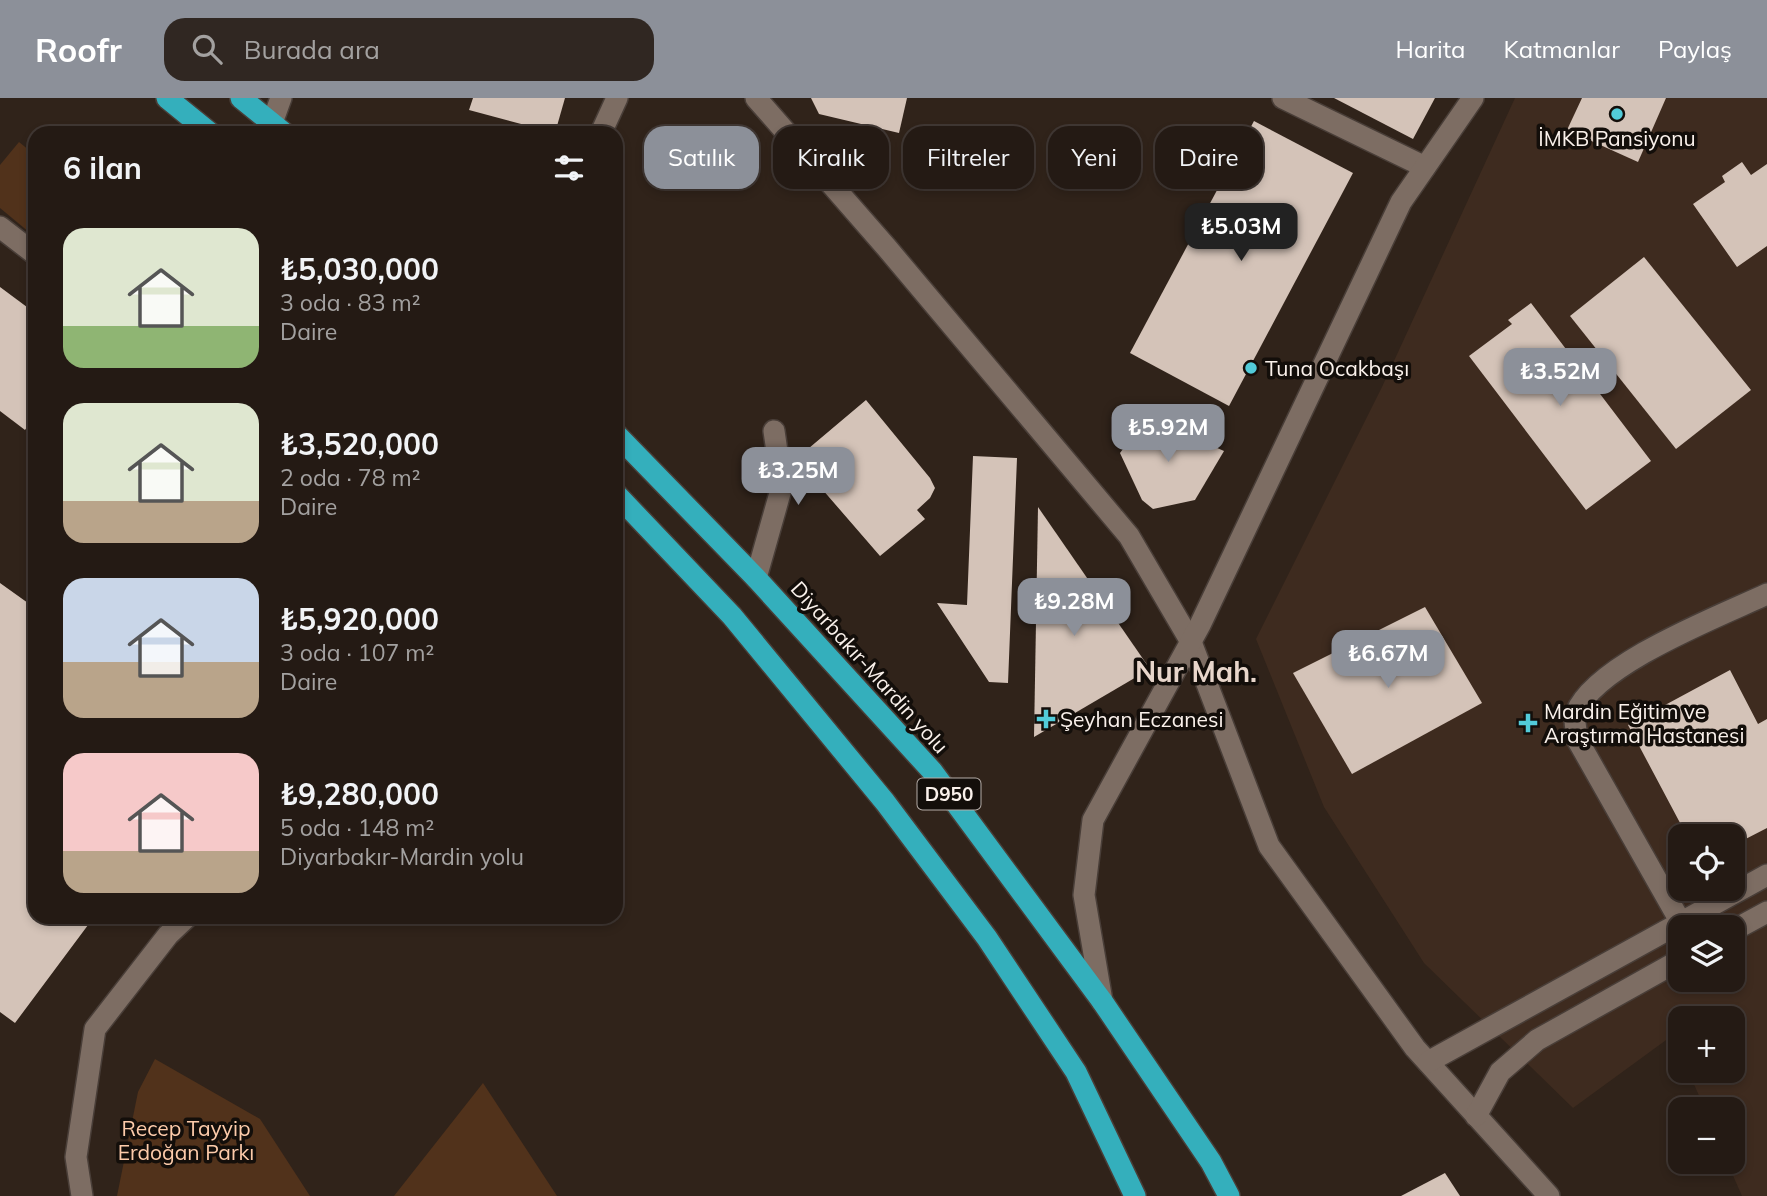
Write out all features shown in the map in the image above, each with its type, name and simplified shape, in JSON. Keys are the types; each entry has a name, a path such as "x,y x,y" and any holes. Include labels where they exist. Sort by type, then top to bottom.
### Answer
{"highway":[{"path":"167,98 201,126"},
{"path":"241,98 276,126"},
{"name":"Diyarbakır-Mardin yolu","path":"623,441 755,578 932,771 1102,1001 1211,1162 1229,1196"},
{"name":"D950","path":"623,505 732,616 885,802 987,938 1076,1072 1135,1196"}],"street":[{"path":"278,126 281,98"},
{"path":"604,126 617,98"},
{"path":"756,98 887,248 1129,536 1191,642 1269,846 1428,1062 1549,1196"},
{"path":"1283,98 1425,167"},
{"path":"1102,1001 1084,895 1093,820 1191,642 1401,202 1473,98"},
{"path":"0,227 28,249"},
{"path":"755,578 782,486 774,431"},
{"path":"1677,915 1577,740 1575,714 1585,699 1623,663 1767,594"},
{"path":"1701,915 1767,875"},
{"path":"1745,924 1767,912"},
{"path":"82,1196 76,1157 95,1029 168,935 180,924"},
{"path":"1428,1062 1668,934"},
{"path":"1476,1116 1500,1072 1537,1040 1668,967"}],"shaded area":[{"name":"Mardin Eğitim ve Araştırma Hastanesi","path":"1515,98 1767,98 1767,1196 1742,1196 1732,1174 1745,1174 1745,1097 1700,1097 1693,1083 1745,1083 1745,1006 1668,1006 1668,1039 1573,1108 1424,963 1324,807 1256,639 1382,387"}],"green space":[{"path":"19,142 28,149 28,231 0,208 0,165"},
{"name":"Recep Tayyip Erdoğan Parkı","path":"155,1059 260,1119 310,1196 117,1196 138,1092"},
{"path":"483,1083 557,1196 394,1196"}],"building":[{"path":"473,98 565,98 557,126 529,126 469,110"},
{"path":"811,98 907,98 899,133 889,131 889,126 870,126 819,114"},
{"path":"1334,98 1435,98 1413,139"},
{"name":"İMKB Pansiyonu","path":"1582,98 1666,98 1638,162 1567,130"},
{"path":"1254,121 1353,173 1229,406 1130,353 1218,189 1263,189 1263,126 1251,126"},
{"path":"1742,162 1751,175 1767,164 1767,246 1737,267 1693,204 1725,182 1722,176"},
{"path":"1644,257 1751,390 1676,449 1570,316"},
{"path":"0,287 28,308 28,426 25,430 0,411"},
{"path":"1531,303 1651,461 1586,510 1469,356 1512,324 1508,320"},
{"path":"866,400 930,478 935,488 930,498 917,510 925,519 880,556 796,459"},
{"path":"1147,417 1224,451 1195,500 1153,509 1142,500 1120,453"},
{"path":"973,456 1017,458 1008,683 989,682 937,603 967,605"},
{"path":"1038,507 1150,669 1034,737"},
{"path":"0,583 28,603 28,924 89,924 15,1023 0,1012"},
{"path":"1425,607 1482,703 1352,774 1293,673"},
{"path":"1730,670 1758,724 1767,719 1767,828 1745,839 1745,824 1681,824 1628,725"},
{"path":"1445,1173 1460,1196 1401,1196"}],"place":[{"name":"İMKB Pansiyonu","path":"1617,114"},
{"name":"Tuna Ocakbaşı","path":"1251,368"},
{"name":"Şeyhan Eczanesi","path":"1046,719"},
{"name":"Mardin Eğitim ve Araştırma Hastanesi","path":"1528,723"}],"district":[{"name":"Nur Mah.","path":"1196,671"}]}
